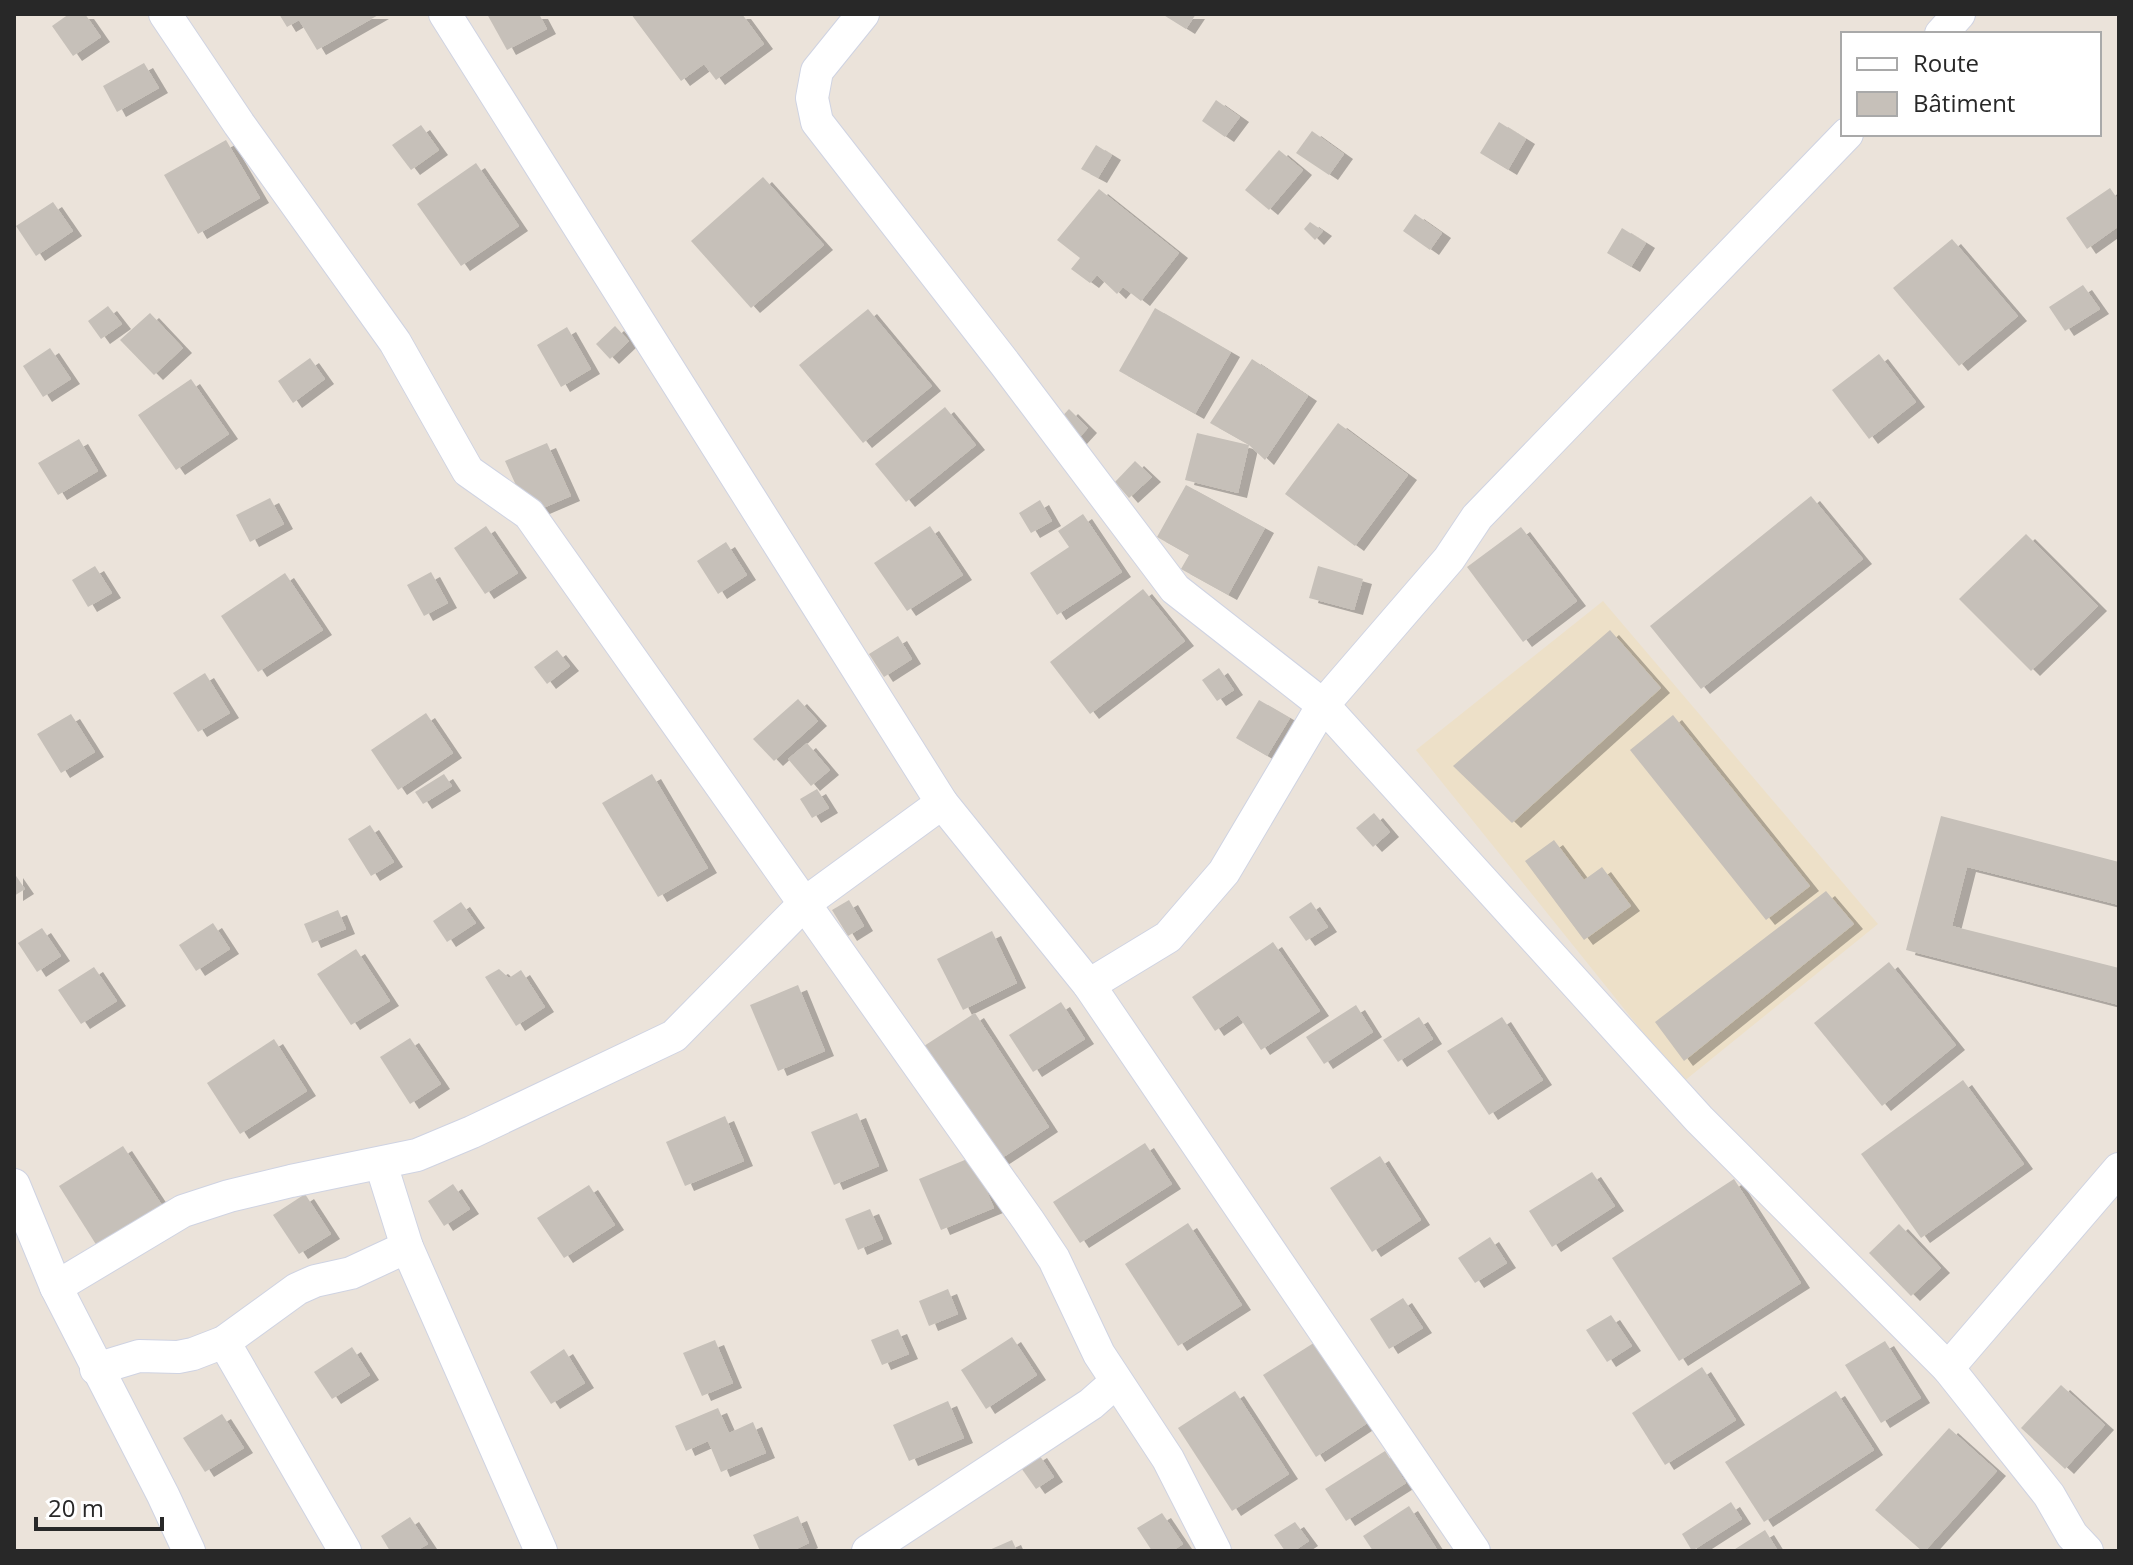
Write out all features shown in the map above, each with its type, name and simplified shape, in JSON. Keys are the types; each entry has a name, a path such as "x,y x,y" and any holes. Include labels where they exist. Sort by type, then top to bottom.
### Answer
{"street":[{"path":"165,14 239,124 395,342 468,471 529,514 1054,1259 1099,1354 1168,1459 1215,1551"},
{"path":"445,14 942,803 1089,985 1474,1551"},
{"path":"863,14 817,71 812,98 817,122 1175,589 1323,705 1699,1119 1948,1368 2049,1495 2072,1546"},
{"path":"1943,32 1959,14"},
{"path":"1089,985 1168,937 1224,872 1323,705 1449,559 1477,517 1845,136"},
{"path":"56,1287 183,1211 291,1181 417,1155 674,1036 805,903 942,803"},
{"path":"381,1164 407,1247 530,1548"},
{"path":"1948,1368 2119,1169"},
{"path":"14,1185 56,1287 189,1551"},
{"path":"96,1369 139,1356 178,1357 193,1354 224,1342 297,1289 315,1281 351,1273 407,1247"},
{"path":"224,1342 345,1551"},
{"path":"868,1551 1091,1404 1116,1382"}],"shaded area":[{"path":"1603,601 1878,924 1683,1082 1416,750"}],"building":[{"path":"69,14 85,14 101,37 73,56 52,26"},
{"path":"279,14 380,14 317,50 299,20 287,27"},
{"path":"487,14 539,14 547,29 507,50"},
{"path":"631,14 742,14 764,44 716,80 704,64 681,81"},
{"path":"1162,14 1196,14 1186,29"},
{"path":"144,63 159,88 117,112 103,86"},
{"path":"1216,100 1240,117 1225,137 1202,121"},
{"path":"1499,122 1526,139 1508,170 1480,153"},
{"path":"421,125 439,150 411,170 392,145"},
{"path":"1312,131 1344,154 1329,175 1296,153"},
{"path":"226,140 260,198 198,234 164,175"},
{"path":"1096,145 1112,155 1098,178 1081,169"},
{"path":"1279,150 1303,170 1269,210 1245,190"},
{"path":"476,163 519,226 461,266 417,204"},
{"path":"763,177 824,245 751,308 691,241"},
{"path":"2110,188 2119,201 2119,226 2087,249 2066,218"},
{"path":"1099,189 1179,253 1141,301 1123,287 1117,294 1097,275 1090,283 1071,269 1080,258 1057,240"},
{"path":"53,202 73,231 36,256 16,226"},
{"path":"1415,214 1442,233 1430,250 1403,231"},
{"path":"1310,222 1323,231 1315,240 1304,229"},
{"path":"1622,228 1646,243 1631,267 1607,253"},
{"path":"1952,239 2018,316 1959,366 1893,288"},
{"path":"2083,285 2100,309 2065,331 2049,307"},
{"path":"108,306 122,324 101,339 88,321"},
{"path":"1155,308 1231,352 1195,414 1119,371"},
{"path":"868,309 932,386 863,443 799,365"},
{"path":"150,313 183,348 154,375 120,340"},
{"path":"615,326 629,341 610,359 596,344"},
{"path":"567,327 591,369 561,387 537,345"},
{"path":"50,348 71,379 43,397 23,366"},
{"path":"1879,354 1916,402 1869,439 1832,390"},
{"path":"310,358 325,379 293,403 278,381"},
{"path":"1252,359 1308,396 1265,460 1249,445 1210,423"},
{"path":"191,379 229,434 176,470 138,415"},
{"path":"945,407 976,445 906,502 875,464"},
{"path":"1069,409 1088,428 1077,440 1057,422"},
{"path":"1338,423 1408,475 1355,546 1285,494"},
{"path":"1197,433 1249,445 1238,493 1185,480"},
{"path":"79,439 98,471 58,495 38,463"},
{"path":"547,443 571,496 529,514 505,461"},
{"path":"1135,461 1152,477 1129,498 1115,482"},
{"path":"1186,485 1265,528 1228,595 1181,569 1189,555 1157,537"},
{"path":"1811,496 1863,559 1701,689 1650,626"},
{"path":"270,498 284,524 250,542 236,515"},
{"path":"1040,500 1052,521 1031,533 1019,513"},
{"path":"1083,514 1122,572 1057,615 1030,573 1069,547 1058,531"},
{"path":"486,526 518,573 485,594 454,548"},
{"path":"930,526 963,575 907,611 874,563"},
{"path":"1521,527 1577,601 1523,642 1467,567"},
{"path":"2026,534 2098,606 2031,671 1959,599"},
{"path":"726,542 747,575 718,594 697,561"},
{"path":"95,566 112,593 88,607 72,580"},
{"path":"1318,566 1363,579 1354,610 1309,598"},
{"path":"431,572 448,603 424,616 407,585"},
{"path":"285,573 323,630 258,672 221,616"},
{"path":"1143,589 1185,641 1090,714 1050,662"},
{"path":"1610,630 1661,688 1512,823 1453,766"},
{"path":"898,636 912,659 884,677 869,654"},
{"path":"557,650 570,666 547,684 534,667"},
{"path":"1219,668 1234,690 1217,701 1202,680"},
{"path":"205,673 230,713 198,732 173,693"},
{"path":"798,699 818,721 774,761 753,739"},
{"path":"1259,700 1290,718 1267,756 1236,738"},
{"path":"426,713 453,753 398,790 371,750"},
{"path":"71,714 95,752 61,773 37,734"},
{"path":"1673,715 1810,886 1766,920 1630,750"},
{"path":"807,743 830,770 811,786 788,759"},
{"path":"444,774 452,786 423,804 415,792"},
{"path":"652,774 708,868 658,897 602,803"},
{"path":"817,789 829,808 812,818 800,799"},
{"path":"1374,813 1390,832 1373,847 1356,828"},
{"path":"1941,816 2119,862 2119,905 1967,867 1952,926 2119,968 2119,1005 1906,950"},
{"path":"370,825 394,862 371,876 348,839"},
{"path":"1554,840 1584,880 1602,867 1631,906 1584,940 1525,861"},
{"path":"14,873 25,889 14,896"},
{"path":"1826,891 1854,924 1684,1061 1655,1022"},
{"path":"849,900 864,926 848,936 832,910"},
{"path":"461,902 476,923 447,942 433,921"},
{"path":"1311,902 1328,927 1306,941 1289,917"},
{"path":"338,910 346,929 312,943 304,924"},
{"path":"213,923 230,949 196,971 179,945"},
{"path":"42,928 61,956 37,972 18,943"},
{"path":"992,931 1017,983 963,1010 937,959"},
{"path":"1273,942 1320,1011 1261,1050 1238,1015 1215,1031 1192,997"},
{"path":"356,949 390,1001 351,1025 317,974"},
{"path":"1889,962 1956,1045 1882,1106 1814,1023"},
{"path":"94,967 117,1001 81,1024 58,990"},
{"path":"499,969 509,978 521,970 545,1007 516,1026 485,977"},
{"path":"798,985 825,1051 778,1071 750,1005"},
{"path":"1061,1002 1085,1039 1033,1072 1009,1035"},
{"path":"1356,1005 1373,1032 1324,1064 1306,1037"},
{"path":"975,1013 1049,1127 999,1160 924,1046"},
{"path":"1419,1017 1433,1039 1398,1062 1383,1040"},
{"path":"1502,1017 1543,1080 1489,1115 1447,1051"},
{"path":"410,1038 441,1084 410,1104 380,1057"},
{"path":"274,1039 307,1091 240,1134 207,1083"},
{"path":"1963,1080 2024,1164 1921,1238 1861,1154"},
{"path":"857,1113 879,1166 834,1185 811,1132"},
{"path":"725,1116 744,1161 685,1186 666,1142"},
{"path":"1145,1143 1172,1184 1080,1243 1053,1202"},
{"path":"123,1146 162,1205 97,1246 59,1186"},
{"path":"1380,1156 1421,1220 1372,1252 1330,1188"},
{"path":"972,1157 994,1208 941,1230 919,1179"},
{"path":"1592,1172 1615,1206 1552,1247 1529,1211"},
{"path":"1734,1179 1801,1283 1679,1361 1612,1258"},
{"path":"453,1184 470,1209 444,1226 428,1201"},
{"path":"589,1185 615,1225 564,1258 537,1218"},
{"path":"305,1194 331,1234 299,1254 273,1215"},
{"path":"870,1209 883,1239 858,1250 845,1219"},
{"path":"1188,1223 1242,1305 1178,1346 1125,1264"},
{"path":"1899,1224 1941,1268 1911,1296 1869,1253"},
{"path":"1490,1237 1507,1263 1475,1283 1458,1258"},
{"path":"948,1289 958,1314 929,1326 919,1301"},
{"path":"1403,1298 1423,1328 1389,1349 1370,1319"},
{"path":"1611,1315 1632,1346 1607,1362 1586,1330"},
{"path":"898,1329 909,1354 882,1365 871,1340"},
{"path":"1012,1337 1037,1375 986,1409 961,1370"},
{"path":"1320,1339 1372,1420 1316,1457 1263,1375"},
{"path":"715,1340 733,1383 702,1396 683,1353"},
{"path":"1885,1341 1921,1398 1881,1423 1845,1365"},
{"path":"352,1347 370,1375 332,1399 314,1372"},
{"path":"564,1349 585,1383 551,1404 530,1372"},
{"path":"1702,1367 1736,1420 1665,1465 1632,1413"},
{"path":"2061,1385 2105,1425 2065,1469 2021,1428"},
{"path":"1235,1391 1289,1474 1232,1511 1178,1428"},
{"path":"1836,1391 1874,1450 1764,1522 1725,1462"},
{"path":"948,1401 964,1438 909,1461 893,1425"},
{"path":"718,1408 729,1433 753,1422 766,1453 721,1472 708,1441 686,1451 675,1426"},
{"path":"222,1414 244,1448 205,1472 183,1438"},
{"path":"1949,1428 1997,1471 1922,1551 1875,1510"},
{"path":"1385,1451 1406,1483 1346,1521 1325,1489"},
{"path":"1038,1453 1054,1477 1036,1489 1019,1465"},
{"path":"1731,1502 1742,1519 1692,1551 1682,1534"},
{"path":"1409,1506 1438,1551 1373,1551 1363,1536"},
{"path":"1162,1513 1183,1544 1172,1551 1152,1551 1137,1528"},
{"path":"798,1516 809,1543 792,1551 760,1551 753,1535"},
{"path":"410,1517 428,1544 416,1551 390,1551 381,1536"},
{"path":"1295,1522 1309,1541 1294,1551 1285,1551 1274,1535"},
{"path":"1765,1530 1778,1551 1732,1551"},
{"path":"1012,1540 1017,1551 987,1551"}]}
